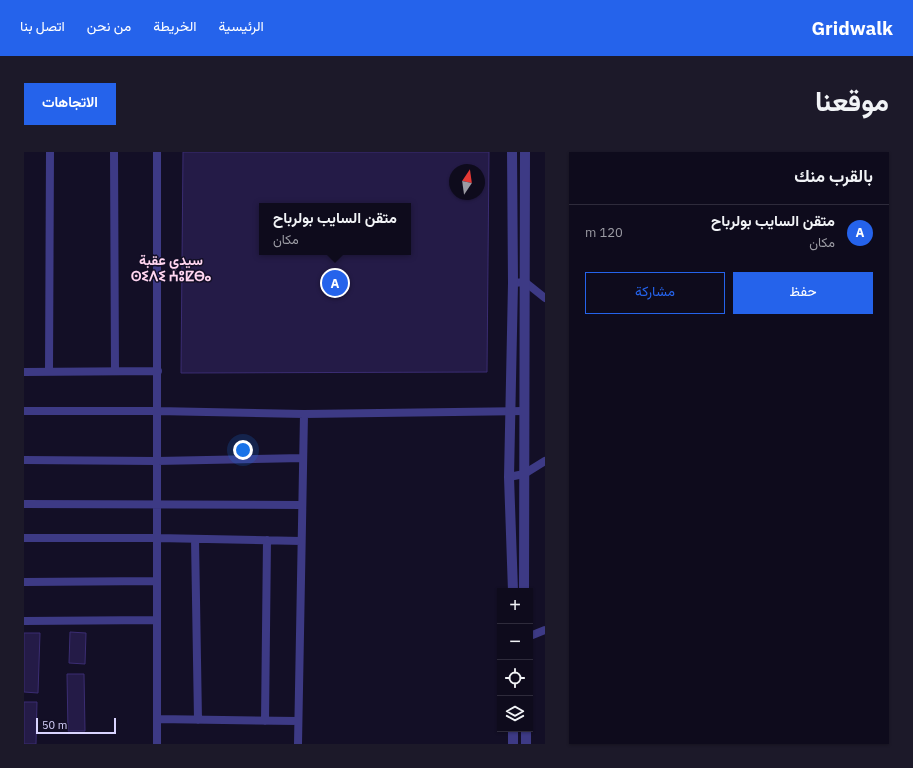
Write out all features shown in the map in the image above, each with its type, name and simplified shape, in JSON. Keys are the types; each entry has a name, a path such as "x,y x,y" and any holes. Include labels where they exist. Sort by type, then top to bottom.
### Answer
{"street":[{"path":"49,372 50,152"},
{"path":"114,152 115,371"},
{"path":"157,152 157,744"},
{"path":"512,152 512,411 509,477 512,588"},
{"path":"524,588 525,152"},
{"path":"513,283 525,282 545,298"},
{"path":"24,372 158,371"},
{"path":"24,411 158,411 304,414 524,411"},
{"path":"298,744 304,414"},
{"path":"24,460 157,461 303,458"},
{"path":"509,477 524,474 545,461"},
{"path":"24,504 302,505"},
{"path":"24,538 157,538 301,541"},
{"path":"195,539 198,720"},
{"path":"265,721 267,540"},
{"path":"24,582 157,581"},
{"path":"24,621 156,620"},
{"path":"533,635 545,630"},
{"path":"157,719 298,721"},
{"path":"513,732 513,744"},
{"path":"526,732 526,744"}],"building":[{"path":"183,152 489,152 487,372 181,373"},
{"path":"70,632 86,633 85,664 69,663"},
{"path":"24,633 40,633 38,693 24,692"},
{"path":"67,674 84,674 85,731 68,731"},
{"path":"24,702 37,702 36,744 24,744"}],"place":[{"name":"متقن السايب بولرباح","path":"335,283"}],"district":[{"name":"سيدي عقبة ⵙⵉⴷⵉ ⵄⵓⵇⴱⴰ","path":"171,268"}]}
